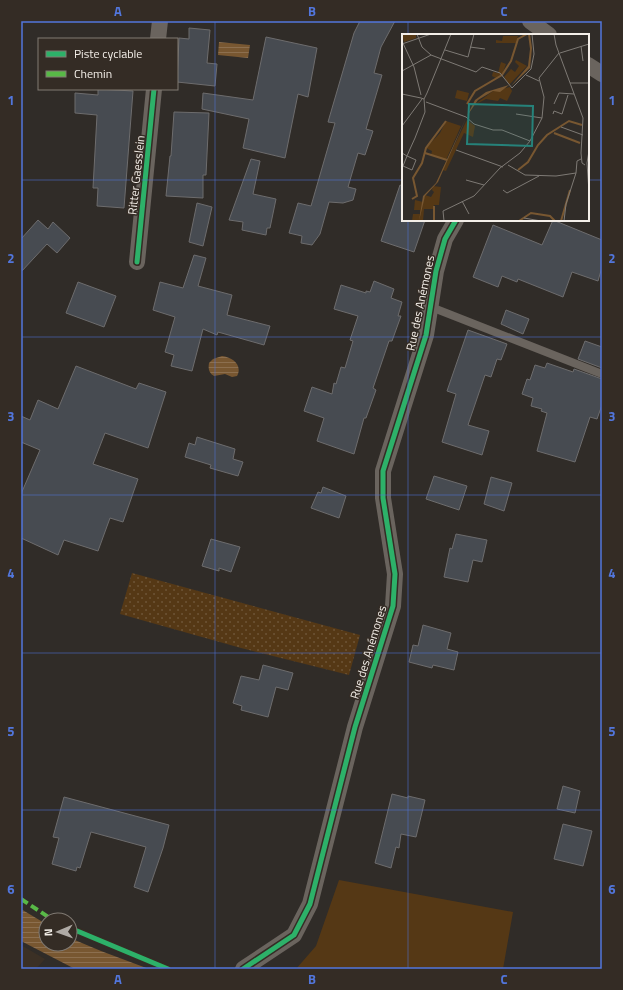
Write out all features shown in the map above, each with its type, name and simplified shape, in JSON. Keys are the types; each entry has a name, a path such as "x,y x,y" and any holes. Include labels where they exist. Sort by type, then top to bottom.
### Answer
{"street":[{"path":"158,38 160,21"},
{"path":"532,27 547,34"},
{"path":"589,66 602,74"},
{"name":"Ritter Gaesslein","path":"137,262 154,90"},
{"name":"Rue des Anémones","path":"243,969 294,935 310,904 355,727 393,606 396,574 383,498 383,471 426,335 436,270 445,239 455,221"}],"lane":[{"path":"431,307 602,374"}],"shaded area":[{"path":"219,42 250,45 248,58 218,55"},
{"path":"222,356 236,362 239,368 237,376 232,377 225,374 214,376 211,374 209,363 213,359"},
{"path":"132,573 360,635 349,675 241,648 120,614"},
{"path":"339,880 513,912 503,969 296,969 316,946"},
{"path":"21,909 38,919 38,950 21,941"},
{"path":"78,941 149,969 75,969 42,952 78,952"},
{"path":"21,945 45,959 36,969 21,969"}],"building":[{"path":"360,21 395,21 381,47 374,73 382,75 366,129 373,131 365,155 358,153 348,187 356,189 353,200 343,203 329,202 320,234 312,245 301,243 302,236 289,233 298,203 311,206 335,123 328,122 354,33"},
{"path":"189,28 210,30 207,63 217,64 215,86 178,82 179,38 189,39"},
{"path":"266,37 317,48 308,97 298,94 285,158 243,148 249,119 202,109 203,93 253,100"},
{"path":"98,90 133,91 124,208 97,206 98,188 93,188 97,115 75,113 75,93 98,95"},
{"path":"174,112 209,113 206,175 203,175 203,198 166,196"},
{"path":"251,159 260,161 253,194 276,199 270,228 267,228 266,235 242,230 243,222 229,220"},
{"path":"400,185 402,186 402,221 425,221 414,252 381,241"},
{"path":"197,203 212,207 203,246 189,242"},
{"path":"38,220 48,229 53,222 70,238 57,253 47,244 21,272 21,239"},
{"path":"553,221 602,240 602,267 598,281 572,272 563,297 518,279 517,282 502,276 498,287 473,277 493,225 542,245"},
{"path":"194,255 206,258 198,286 232,295 227,315 270,326 264,345 218,332 217,335 203,329 192,371 171,366 174,355 165,352 175,317 153,310 160,282 183,288"},
{"path":"374,281 394,289 391,298 402,302 398,316 401,316 392,341 389,341 373,388 376,390 366,418 364,418 354,454 317,441 324,418 304,411 312,387 332,394 334,383 336,384 341,367 345,368 353,341 350,340 358,316 334,309 341,285 366,293 366,291 370,292"},
{"path":"78,282 116,296 104,327 66,313"},
{"path":"506,310 529,319 523,334 501,324"},
{"path":"468,330 507,344 501,360 497,359 491,377 485,375 468,425 489,431 482,455 442,442 456,394 447,391"},
{"path":"585,341 602,347 602,368 578,359"},
{"path":"547,363 573,372 574,369 602,379 602,405 597,419 590,417 575,462 537,451 547,413 541,411 542,409 531,406 533,398 522,394 527,379 530,380 535,365 545,368"},
{"path":"76,366 136,389 139,383 166,392 148,448 105,433 93,464 138,479 123,522 110,518 98,551 64,540 58,555 21,538 21,494 40,450 21,442 21,416 30,420 38,400 58,409"},
{"path":"197,437 235,449 233,459 243,462 238,476 210,468 211,465 185,457 189,443 195,445"},
{"path":"434,476 467,486 459,510 426,499"},
{"path":"491,477 512,483 504,511 484,504"},
{"path":"323,487 346,496 339,518 311,508 318,492 321,493"},
{"path":"456,534 487,540 482,562 473,560 468,582 444,577 450,548 452,549"},
{"path":"211,539 240,547 231,572 219,568 219,571 202,566"},
{"path":"423,625 451,633 447,649 458,652 454,670 433,665 432,668 409,662 413,645 418,646"},
{"path":"263,665 293,673 288,690 276,687 268,717 241,710 242,706 233,703 241,676 259,680"},
{"path":"563,786 580,791 575,813 557,809"},
{"path":"392,794 425,800 416,837 401,834 399,848 396,847 391,868 375,863"},
{"path":"64,797 169,825 148,892 134,887 146,847 91,832 80,868 77,867 76,871 52,864 59,838 53,837"},
{"path":"563,824 592,831 583,866 554,859"}],"marked path":[{"path":"21,899 41,912"}],"cycle path":[{"path":"137,262 154,90"},
{"path":"243,969 294,935 310,904 355,727 393,606 395,574 383,498 383,471 426,335 436,271 445,239 455,221"},
{"path":"78,931 168,969"}]}
